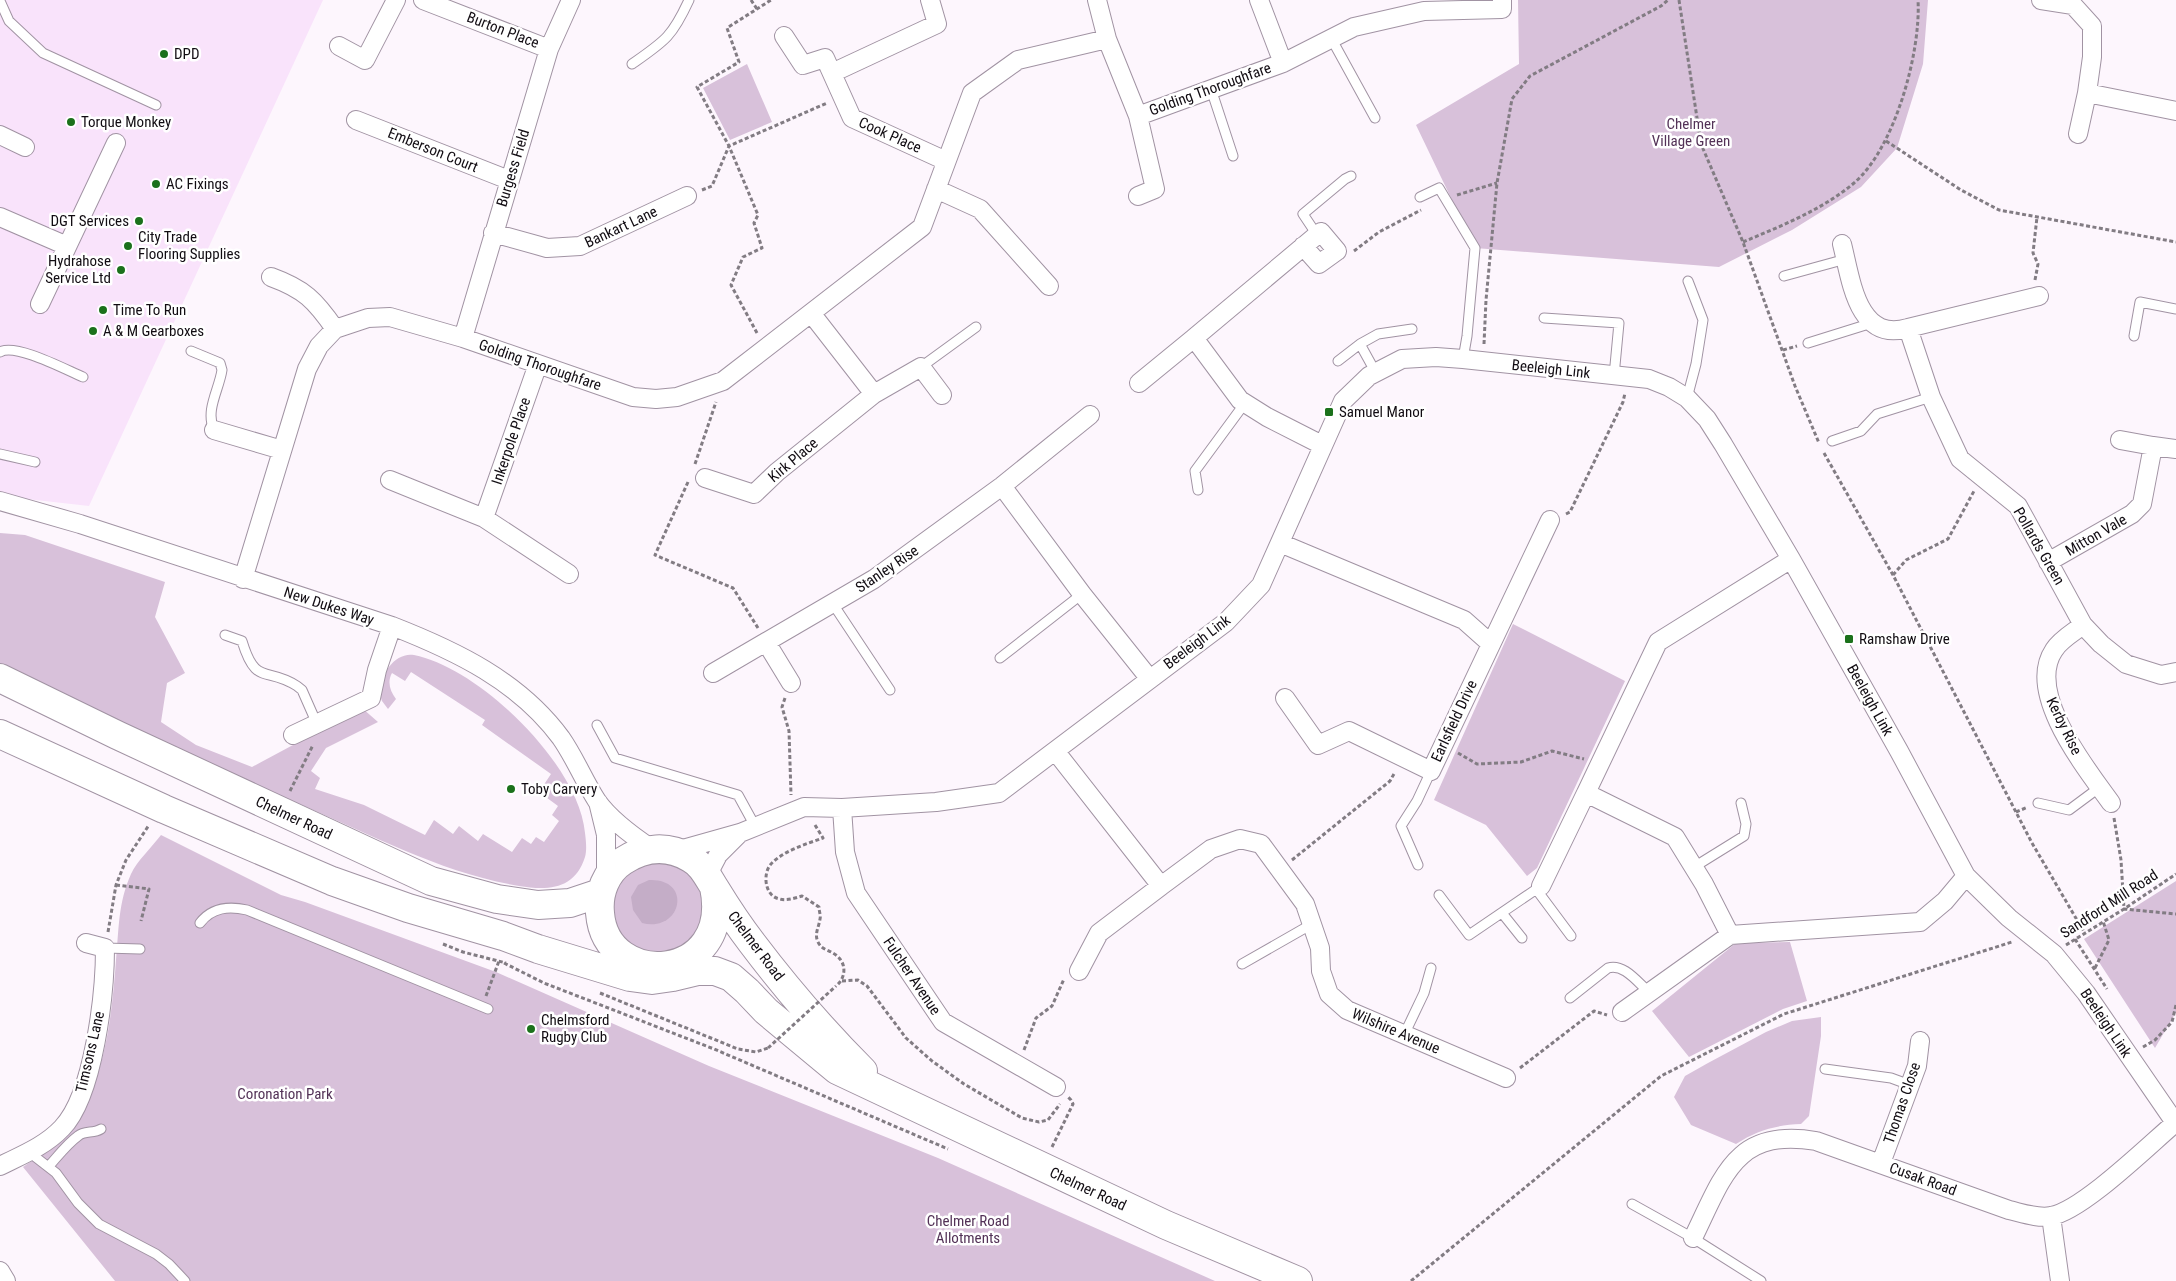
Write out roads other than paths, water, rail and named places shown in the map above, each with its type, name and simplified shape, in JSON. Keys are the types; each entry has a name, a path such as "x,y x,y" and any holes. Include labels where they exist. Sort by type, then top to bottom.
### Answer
{"main road":[{"name":"Chelmer Road","path":"0,678 431,882 497,899 552,905 570,903 603,886"},
{"name":"Chelmer Road","path":"0,736 332,881 408,908 502,953 538,949 630,977 652,980 673,977 698,970 715,971 731,977 747,990 766,1011 837,1070 1166,1225 1298,1281"},
{"name":"Chelmer Road","path":"640,964 618,951 612,945 604,930 600,914 603,886 618,864 633,854 664,850 691,858 704,870 751,942 794,997 881,1090"},
{"name":"Chelmer Road","path":"687,960 700,950 713,928 717,904 711,882"},
{"name":"Chelmer Road","path":"502,953 550,941 640,964 664,966 708,952 726,956 743,966 777,1003 809,1046"}],"street":[{"path":"339,46 365,60 396,0"},
{"name":"Burton Place","path":"423,0 459,6 549,48"},
{"name":"Burgess Field","path":"462,338 549,48 571,0"},
{"path":"832,73 937,24 930,0"},
{"name":"Golding Thoroughfare","path":"1097,0 1106,40 1138,116 1155,189 1138,196"},
{"name":"Golding Thoroughfare","path":"1259,0 1282,62"},
{"name":"Golding Thoroughfare","path":"1138,116 1282,62 1354,26 1424,11 1502,9 1502,0"},
{"path":"2041,0 2073,5 2092,26 2092,57 2087,93 2078,134"},
{"name":"Cook Place","path":"784,36 803,65 825,58 852,118 946,160"},
{"name":"Golding Thoroughfare","path":"243,579 308,369 319,346 335,329 368,318 390,317 462,338 633,397 656,399 677,397 723,381 922,227 972,93 1018,60 1106,40"},
{"path":"2087,93 2176,111"},
{"name":"Emberson Court","path":"356,120 509,180"},
{"path":"0,135 25,147"},
{"path":"40,304 116,143"},
{"path":"936,188 980,209 1049,286"},
{"name":"Bankart Lane","path":"493,233 547,248 580,246 687,196"},
{"path":"0,217 67,246"},
{"path":"1139,383 1310,241 1320,264 1337,251"},
{"path":"1844,251 1858,305 1872,323 1884,331 1896,332 2039,296"},
{"path":"270,277 292,285 319,305 335,329"},
{"path":"811,313 874,394"},
{"name":"Pollards Green","path":"1908,328 1931,397 1960,459 2018,506 2083,625 2101,644 2126,664 2161,675 2176,672"},
{"path":"1194,338 1240,400 1267,417 1322,444"},
{"name":"Beeleigh Link","path":"664,850 748,830 804,807 842,808 936,802 999,793 1056,752 1149,678 1226,622 1261,585 1322,444 1343,401 1369,376 1402,360 1436,357 1463,359 1649,379 1669,387 1687,398 1707,419 1791,558 1899,750 1966,876 2009,918 2054,954 2086,993 2176,1124"},
{"name":"Inkerpole Place","path":"484,518 538,364"},
{"path":"921,367 942,395"},
{"name":"Kirk Place","path":"696,473 754,494 777,472 874,394 921,367"},
{"name":"Stanley Rise","path":"713,673 881,575 1002,486 1090,416"},
{"path":"214,430 282,450"},
{"path":"2120,440 2176,449"},
{"name":"Mitton Vale","path":"2048,562 2132,514 2142,504 2153,446"},
{"path":"390,480 484,518 569,574"},
{"path":"1002,486 1082,594 1149,678"},
{"name":"New Dukes Way","path":"0,501 80,524 243,579 392,626 434,643 478,666 521,694 561,738 598,802 636,839 664,850"},
{"name":"Earlsfield Drive","path":"1285,698 1318,745 1349,731 1431,771 1550,520"},
{"path":"1280,543 1464,620 1491,644"},
{"path":"1538,888 1658,642 1791,558"},
{"name":"Kerby Rise","path":"2083,625 2054,649 2045,671 2049,702 2074,750 2111,803"},
{"path":"293,735 371,698 377,670 392,626"},
{"path":"766,642 791,683"},
{"path":"1056,752 1161,886"},
{"path":"1586,793 1676,837 1730,936"},
{"name":"New Dukes Way","path":"598,802 606,834 603,886"},
{"name":"Fulcher Avenue","path":"842,808 845,852 856,893 943,1022 1061,1091"},
{"name":"Beeleigh Link","path":"711,882 718,855 748,830"},
{"name":"Wilshire Avenue","path":"1079,971 1099,933 1211,848 1240,839 1261,844 1305,904 1320,948 1321,971 1329,994 1346,1010 1506,1078"},
{"path":"1622,1012 1730,936 1920,922 1934,913 1966,876"},
{"path":"86,943 105,948"},
{"name":"Timsons Lane","path":"0,1166 49,1140 64,1127 77,1105 84,1089 99,1023 105,980 105,948"},
{"name":"Thomas Close","path":"1881,1164 1917,1066 1920,1041"},
{"name":"Cusak Road","path":"1693,1238 1725,1173 1735,1160 1747,1150 1778,1138 1816,1141 2009,1210 2029,1215 2052,1216 2083,1202 2176,1124"},
{"path":"2052,1216 2060,1281"},
{"path":"0,1270 6,1281"}],"lane":[{"path":"632,64 663,42 676,27 689,0"},
{"path":"0,1 9,21 43,53 156,105"},
{"path":"1332,38 1375,118"},
{"path":"1211,89 1233,156"},
{"path":"1310,241 1303,214 1345,179 1352,176"},
{"path":"1420,198 1440,188 1475,248 1467,336 1463,359"},
{"path":"1784,276 1844,251"},
{"path":"1687,398 1696,364 1703,320 1688,281"},
{"path":"2134,336 2140,302 2176,308"},
{"path":"1544,318 1619,324 1621,377"},
{"path":"1808,343 1872,323"},
{"path":"921,367 976,327"},
{"path":"1338,360 1378,334 1412,329"},
{"path":"1360,344 1376,373"},
{"path":"0,352 5,350 20,351 83,377"},
{"path":"191,351 220,363 222,370 211,408 210,421 214,430"},
{"path":"1832,441 1860,431 1877,414 1931,397"},
{"path":"1198,490 1194,472 1245,403"},
{"path":"0,454 35,462"},
{"path":"1000,658 1082,594"},
{"path":"833,604 890,690"},
{"path":"225,635 242,641 250,663 258,671 297,686 302,690 321,722"},
{"path":"597,725 616,758 738,795 748,830"},
{"path":"1418,865 1401,826 1417,801 1431,771"},
{"path":"2038,803 2069,810 2100,787"},
{"path":"1694,868 1744,836 1746,824 1741,803"},
{"path":"1439,895 1469,935 1538,888 1571,936"},
{"path":"200,924 205,917 224,908 234,907 247,910 485,1008"},
{"path":"1502,913 1522,938"},
{"path":"1242,964 1312,924"},
{"path":"105,948 140,948"},
{"path":"1570,998 1608,968 1614,966 1621,968 1649,992"},
{"path":"1404,1035 1424,993 1431,968"},
{"path":"1825,1069 1891,1078 1910,1085"},
{"path":"49,1166 78,1135 85,1132 95,1133 100,1129"},
{"path":"29,1152 49,1166 78,1203 99,1224 156,1254 169,1264 185,1281"},
{"path":"1632,1204 1693,1238 1761,1281"}],"place":[{"name":"DPD","path":"164,54"},
{"name":"Torque Monkey","path":"71,122"},
{"name":"AC Fixings","path":"156,184"},
{"name":"DGT Services","path":"139,221"},
{"name":"City Trade Flooring Supplies","path":"128,246"},
{"name":"Hydrahose Service Ltd","path":"121,270"},
{"name":"Time To Run","path":"103,310"},
{"name":"A & M Gearboxes","path":"93,331"},
{"name":"Samuel Manor","path":"1329,412"},
{"name":"Ramshaw Drive","path":"1849,639"},
{"name":"Toby Carvery","path":"511,789"},
{"name":"Chelmsford Rugby Club","path":"531,1029"}],"park label":[{"name":"Chelmer Village Green","path":"1691,132"},
{"name":"Coronation Park","path":"285,1094"},
{"name":"Chelmer Road Allotments","path":"968,1230"}]}
